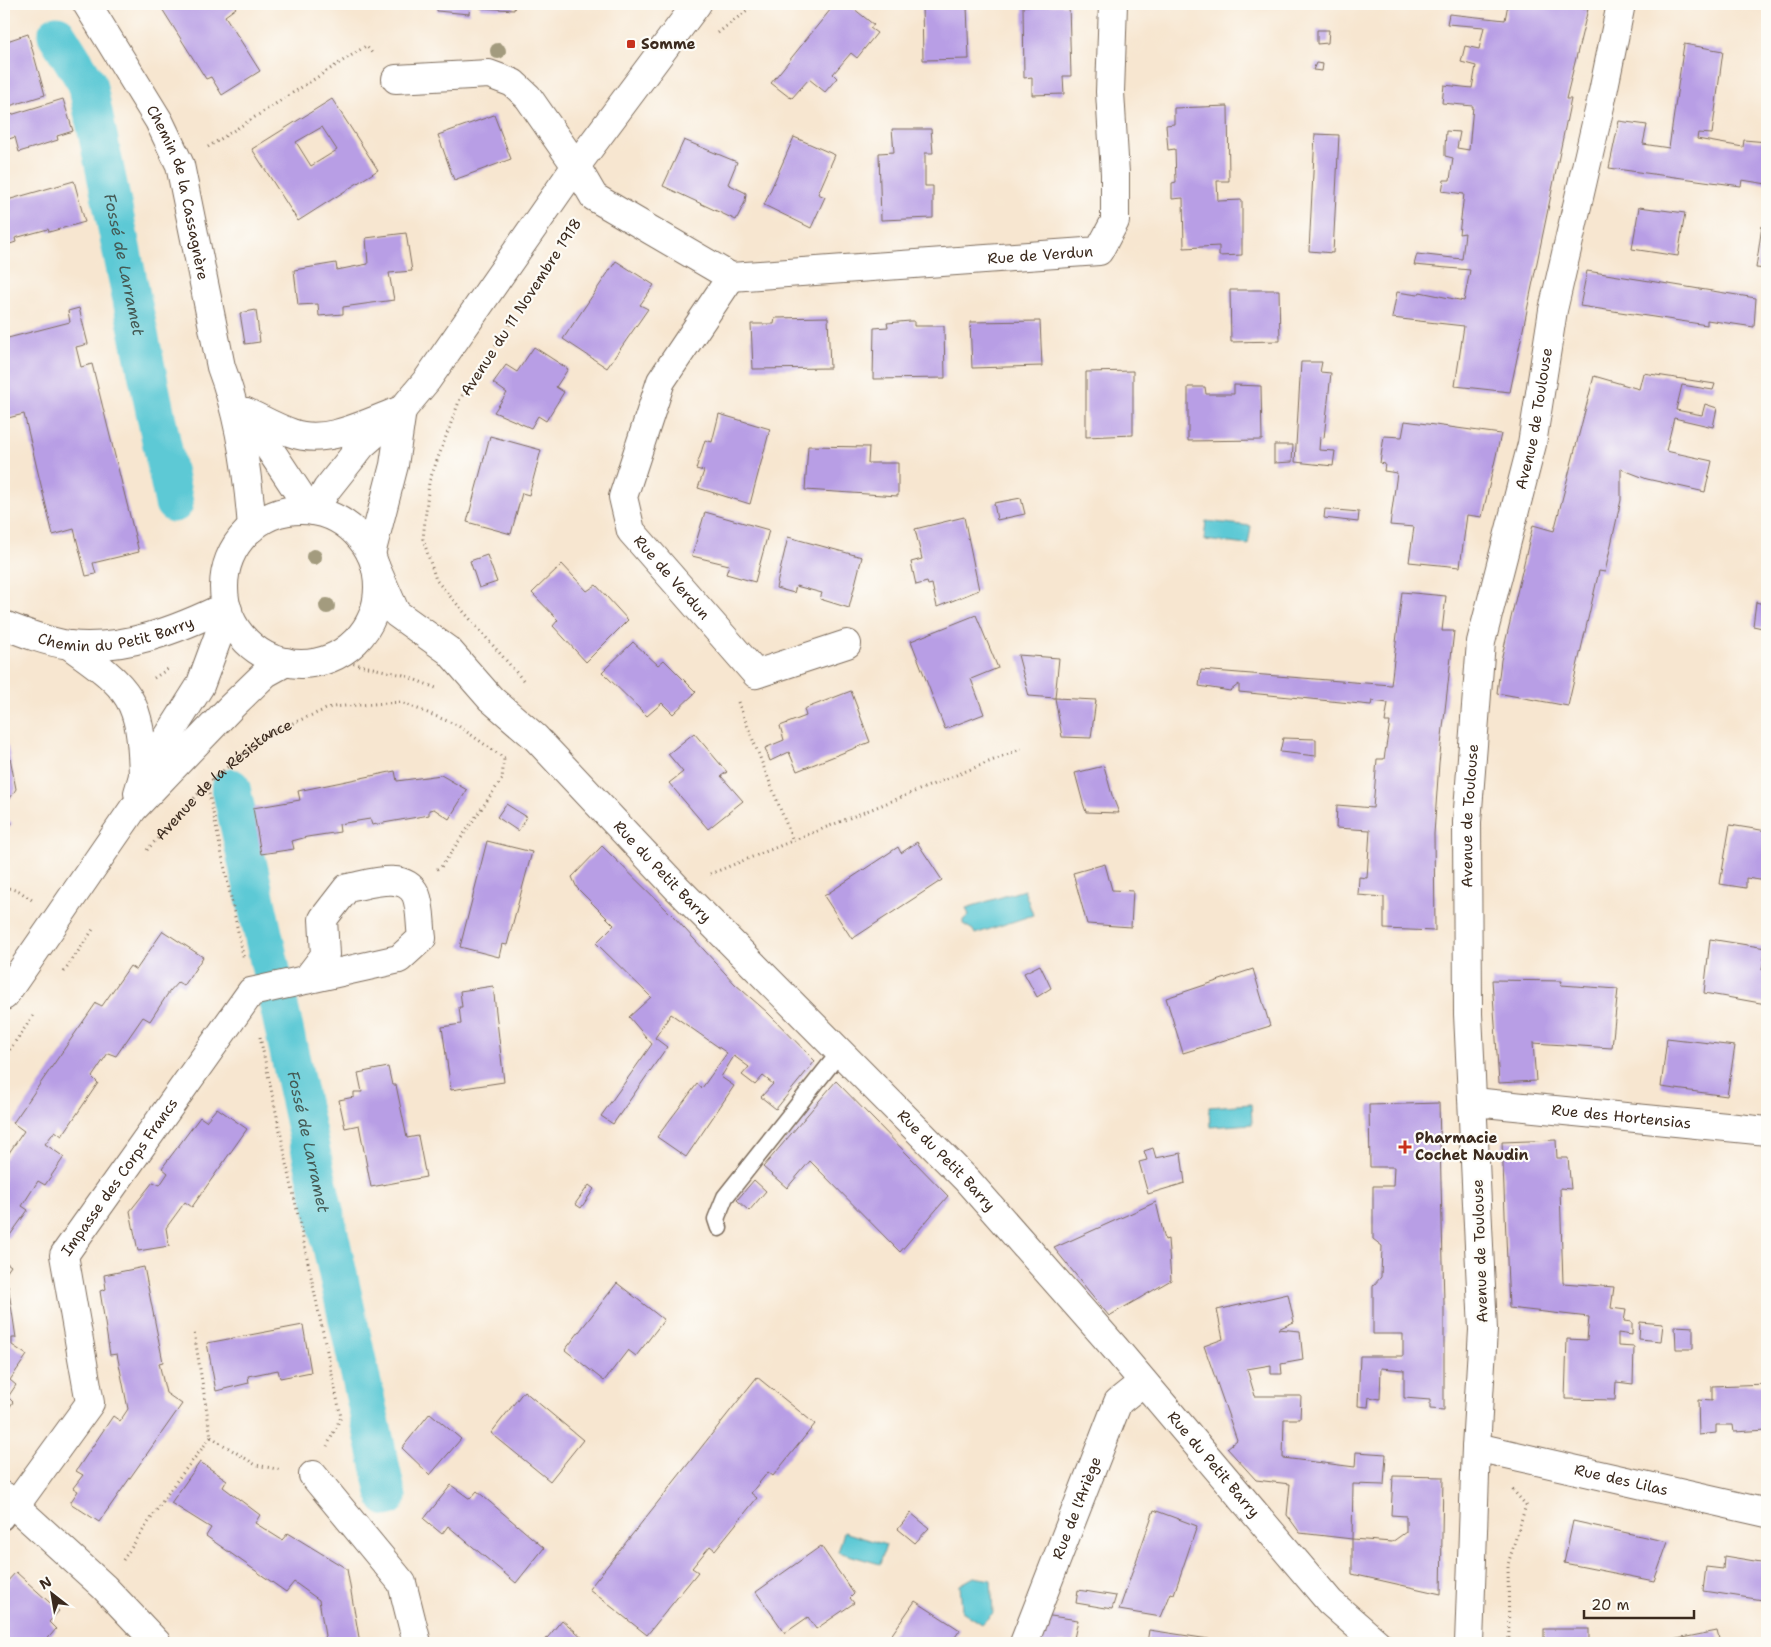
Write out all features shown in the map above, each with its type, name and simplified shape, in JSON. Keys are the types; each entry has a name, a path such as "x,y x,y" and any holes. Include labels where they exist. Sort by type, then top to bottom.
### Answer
{"street":[{"name":"Chemin de la Cassagnère","path":"88,4 158,120 180,165 220,367 239,405"},
{"path":"312,511 362,445 402,410 427,380 576,166 697,4"},
{"name":"Rue de Verdun","path":"748,666 631,531 623,497 661,381 731,277 1099,251 1115,221 1116,174 1110,92 1113,4"},
{"name":"Avenue de Toulouse","path":"1469,1643 1476,1446 1483,1330 1474,1102 1468,1014 1467,822 1482,642 1532,444 1553,310 1601,102 1621,4"},
{"path":"396,79 489,74 513,83 528,97 576,166 594,197 731,277"},
{"path":"239,405 293,434 312,436 347,430 402,410"},
{"path":"239,405 312,511"},
{"path":"239,405 252,528"},
{"path":"373,560 365,544 348,526 338,519 312,511 298,510 274,515 252,528 236,547 226,570 224,594 227,608 232,621 246,641 264,654 286,662 308,663 329,658 343,651 356,641 373,614 377,599 373,560 394,465 402,410"},
{"name":"Rue du Petit Barry","path":"373,560 396,613 449,651 491,699 535,737 677,888 966,1180 1143,1382 1330,1602 1377,1643"},
{"path":"133,808 143,776 200,686 227,608"},
{"name":"Chemin du Petit Barry","path":"4,624 24,633 69,645 116,644 161,634 227,608"},
{"path":"748,666 756,674 848,644"},
{"path":"69,645 111,676 128,694 134,706 142,736 143,776"},
{"path":"4,996 133,808 266,673 286,662"},
{"path":"251,992 306,980 399,959 422,938 416,895 408,885 393,880 347,888 323,918 325,955 306,980"},
{"name":"Impasse des Corps Francs","path":"8,1507 90,1403 64,1255 251,992"},
{"name":"Rue des Hortensias","path":"1474,1102 1767,1132"},
{"name":"Rue de l'Ariège","path":"1024,1643 1118,1402 1143,1382"},
{"name":"Rue des Lilas","path":"1476,1446 1767,1513"},
{"path":"312,1475 402,1583 417,1643"},
{"path":"8,1507 104,1588 157,1643"}],"lane":[{"path":"719,1228 716,1218 725,1197 840,1052"}],"path":[{"path":"714,36 754,4"},
{"path":"180,165 366,46 396,79"},
{"name":"Avenue du 11 Novembre 1918","path":"519,310 460,399 429,482 423,539 436,580 527,684"},
{"path":"329,658 404,675 437,688"},
{"path":"748,666 736,696 793,841"},
{"name":"Avenue de la Résistance","path":"145,853 207,784 267,734 331,707 401,702 457,725 504,758"},
{"path":"408,885 441,866 502,779 504,758 515,756 535,737"},
{"path":"677,888 1021,749"},
{"path":"207,784 341,1417 312,1475"},
{"path":"59,979 97,924"},
{"path":"4,1058 37,1010"},
{"path":"104,1588 175,1483 211,1437 194,1332"},
{"path":"211,1437 256,1466"}],"water":[{"path":"1206,521 1251,526 1248,545 1204,540"},
{"path":"1024,890 1033,915 975,934 973,930 963,924 963,920 969,915 966,908"},
{"path":"1251,1104 1252,1124 1210,1127 1209,1107"},
{"path":"844,1532 886,1545 880,1564 838,1552"},
{"path":"974,1577 991,1580 993,1613 982,1624 962,1611 960,1585"}],"building":[{"path":"159,4 233,4 236,8 225,16 260,71 222,95 211,77 206,79"},
{"path":"437,4 470,4 469,14 437,11"},
{"path":"480,4 515,4 514,10 480,8"},
{"path":"835,4 848,4 874,25 870,28 877,33 857,58 851,53 833,74 837,78 825,92 809,79 792,98 789,97 771,83"},
{"path":"922,4 976,4 976,7 967,6 969,59 923,60"},
{"path":"1458,4 1484,4 1484,9 1457,6"},
{"path":"1508,4 1585,4 1583,9 1588,9 1566,99 1571,99 1510,392 1455,386 1464,326 1392,318 1397,292 1418,295 1420,292 1464,301 1470,270 1414,265 1417,254 1462,259 1465,233 1459,234 1464,194 1442,191 1444,180 1450,180 1453,158 1445,156 1446,131 1460,132 1457,148 1469,150 1473,106 1442,103 1444,85 1472,88 1476,66 1461,62 1465,46 1479,49 1484,27 1447,24 1449,14 1505,20"},
{"path":"1069,5 1071,76 1063,76 1064,94 1032,95 1032,77 1024,78 1023,6"},
{"path":"1317,30 1329,30 1328,43 1317,44"},
{"path":"28,34 45,95 6,107 4,100 4,42"},
{"path":"1684,44 1723,51 1712,134 1698,133 1697,139 1743,147 1744,140 1767,142 1767,184 1742,180 1741,186 1609,168 1619,121 1647,125 1643,144 1669,148"},
{"path":"1316,63 1323,64 1322,71 1313,70"},
{"path":"63,99 73,131 57,136 58,140 19,152 15,137 6,140 4,117"},
{"path":"332,99 378,170 298,221 252,149","holes":["322,127 337,150 311,166 296,142"]},
{"path":"1228,106 1229,181 1217,181 1218,201 1242,200 1242,255 1219,256 1219,246 1184,248 1183,198 1172,199 1172,183 1176,182 1175,149 1168,150 1166,125 1174,124 1174,108"},
{"path":"494,115 511,159 454,180 438,135"},
{"path":"1766,118 1767,137 1763,137"},
{"path":"892,129 931,129 933,153 925,153 925,186 933,186 933,218 881,220 879,153 894,152"},
{"path":"1315,134 1339,135 1333,253 1309,251"},
{"path":"794,137 835,155 818,194 825,197 811,228 764,205"},
{"path":"684,140 737,162 728,184 746,193 745,202 736,220 663,186"},
{"path":"74,181 85,222 49,232 48,229 15,238 16,242 4,246 4,201"},
{"path":"1639,207 1685,213 1678,256 1632,249"},
{"path":"1762,226 1767,227 1767,269 1756,268"},
{"path":"406,233 412,271 389,273 394,300 343,307 343,314 319,316 318,304 298,305 294,270 336,263 337,270 368,264 366,238"},
{"path":"616,261 654,285 640,305 648,309 607,368 563,339"},
{"path":"1587,271 1756,298 1754,327 1707,320 1707,325 1580,306"},
{"path":"1230,290 1279,290 1280,341 1231,342"},
{"path":"79,308 88,344 76,347 81,367 92,364 139,552 93,563 96,574 86,576 74,529 53,535 24,414 4,419 4,339 70,322 68,311"},
{"path":"256,310 260,342 245,344 240,313"},
{"path":"828,317 830,368 753,369 751,324 774,324 775,318"},
{"path":"914,321 914,326 944,326 945,378 873,379 874,328 888,327 887,323"},
{"path":"1040,321 1042,366 972,368 970,322"},
{"path":"534,347 568,369 556,387 564,392 546,421 538,416 531,428 494,412 507,393 493,383 506,365 517,372"},
{"path":"1301,362 1322,362 1320,372 1331,373 1324,438 1320,437 1319,450 1335,451 1333,466 1295,462"},
{"path":"1133,371 1133,435 1086,437 1086,372"},
{"path":"1643,373 1715,384 1713,390 1682,385 1676,410 1702,415 1705,404 1717,408 1713,427 1674,418 1666,451 1712,461 1705,492 1647,479 1621,469 1621,500 1605,572 1599,571 1568,706 1497,693 1501,660 1533,525 1554,531 1594,376 1639,389"},
{"path":"1234,385 1261,386 1262,440 1188,441 1188,387 1205,387 1206,394 1234,394"},
{"path":"719,414 770,429 750,504 698,488 704,471 696,469 705,440 712,442"},
{"path":"1405,421 1501,434 1482,517 1467,515 1460,567 1409,562 1414,527 1390,525 1397,473 1384,471 1385,464 1380,463 1384,436 1402,437"},
{"path":"490,436 541,450 529,495 522,493 511,534 467,522"},
{"path":"1274,445 1293,445 1292,462 1274,463"},
{"path":"808,446 869,447 868,463 898,463 898,496 805,490"},
{"path":"1021,498 1025,514 997,520 994,503"},
{"path":"1325,509 1359,512 1358,522 1324,518"},
{"path":"705,512 769,530 755,582 726,574 729,565 692,556"},
{"path":"964,517 979,590 937,607 932,584 928,585 927,582 916,585 911,562 922,559 915,529"},
{"path":"788,537 862,557 849,608 820,599 822,593 796,586 794,593 776,588"},
{"path":"487,555 497,582 479,588 470,561"},
{"path":"562,564 587,591 596,585 628,620 586,662 553,626 558,620 532,593"},
{"path":"1402,592 1446,596 1442,631 1454,631 1439,763 1434,834 1435,931 1384,929 1384,897 1358,895 1359,877 1367,878 1370,830 1336,828 1337,805 1373,808 1377,759 1384,759 1390,722 1385,722 1388,703 1372,701 1371,705 1239,692 1239,684 1230,691 1199,686 1201,670 1391,685"},
{"path":"1756,602 1767,605 1767,629 1753,626"},
{"path":"976,615 998,668 971,679 984,714 945,729 911,641"},
{"path":"633,642 658,665 664,660 696,692 673,714 662,703 647,716 602,672"},
{"path":"1018,655 1059,658 1055,698 1029,696"},
{"path":"851,691 870,742 797,771 789,752 770,761 765,748 784,740 780,726 806,716 804,709"},
{"path":"1055,698 1096,700 1091,738 1062,737"},
{"path":"4,726 16,789 4,808"},
{"path":"694,733 727,772 721,776 743,801 708,829 669,783 683,772 668,754"},
{"path":"1283,738 1316,739 1316,756 1280,752"},
{"path":"1104,766 1119,813 1086,812 1075,773"},
{"path":"395,771 397,781 441,775 467,790 449,819 434,809 429,810 429,815 372,825 370,819 339,824 340,832 292,841 294,849 261,854 253,808 300,800 298,791"},
{"path":"506,804 527,817 518,831 497,817"},
{"path":"4,817 12,823 4,835"},
{"path":"1730,825 1767,831 1767,881 1746,878 1746,888 1720,884"},
{"path":"487,841 532,852 507,945 502,944 499,957 460,947"},
{"path":"917,842 942,880 852,939 824,896 898,847 901,853"},
{"path":"602,846 674,917 735,984 767,1012 815,1061 776,1109 761,1097 773,1084 763,1076 755,1085 742,1075 749,1067 734,1056 721,1077 734,1086 686,1157 657,1137 697,1084 702,1088 727,1053 671,1014 655,1038 667,1047 613,1124 601,1116 652,1044 629,1017 651,997 596,943 614,925 577,888 572,877"},
{"path":"1105,864 1112,890 1133,891 1131,927 1087,924 1073,873"},
{"path":"163,931 203,957 184,986 178,982 169,992 150,1021 143,1017 116,1056 108,1053 92,1077 98,1083 62,1136 55,1131 45,1144 64,1157 45,1185 38,1181 22,1206 28,1210 8,1238 4,1235 4,1160 24,1131 13,1123 96,1003 102,1006 130,966 136,970"},
{"path":"1710,939 1766,948 1762,970 1767,970 1766,1004 1704,993"},
{"path":"1040,965 1051,988 1037,997 1024,973"},
{"path":"1253,969 1270,1026 1183,1053 1166,998"},
{"path":"1492,980 1562,981 1561,985 1618,989 1612,1048 1533,1043 1536,1081 1499,1083"},
{"path":"493,986 504,1082 451,1090 442,1027 461,1024 459,1007 462,1007 460,991"},
{"path":"1667,1038 1735,1046 1727,1096 1661,1087"},
{"path":"388,1067 392,1085 396,1085 407,1138 418,1136 426,1177 371,1187 359,1125 345,1128 339,1100 354,1097 354,1092 362,1092 358,1073"},
{"path":"836,1081 948,1196 900,1252 810,1161 787,1188 763,1167"},
{"path":"1439,1103 1444,1302 1444,1410 1430,1409 1430,1400 1404,1398 1404,1370 1381,1368 1380,1399 1369,1397 1368,1407 1358,1406 1360,1356 1403,1356 1403,1334 1373,1334 1373,1286 1381,1277 1382,1246 1373,1239 1373,1186 1393,1186 1394,1167 1370,1167 1369,1105"},
{"path":"217,1108 247,1129 192,1207 185,1202 166,1228 169,1246 138,1251 130,1211 153,1182 160,1185 168,1173 162,1168 200,1117 206,1121"},
{"path":"1556,1140 1557,1158 1568,1158 1571,1189 1560,1188 1563,1283 1614,1287 1611,1308 1626,1310 1624,1321 1632,1322 1632,1335 1618,1333 1618,1346 1634,1347 1633,1384 1616,1382 1615,1400 1565,1399 1567,1339 1587,1340 1589,1317 1509,1308 1502,1142"},
{"path":"1153,1148 1156,1158 1181,1153 1185,1183 1148,1194 1139,1162 1147,1160 1144,1151"},
{"path":"754,1180 766,1191 749,1211 737,1200"},
{"path":"589,1185 594,1189 581,1208 575,1204"},
{"path":"1156,1202 1165,1240 1168,1239 1171,1280 1109,1316 1054,1248"},
{"path":"4,1261 11,1266 4,1276"},
{"path":"144,1267 163,1362 159,1363 166,1393 182,1404 99,1522 70,1503 78,1491 73,1488 83,1475 76,1471 113,1416 120,1421 128,1409 117,1354 110,1355 100,1291 106,1289 104,1275"},
{"path":"617,1283 664,1320 636,1356 628,1350 604,1381 565,1350"},
{"path":"4,1285 8,1285 16,1338 12,1338 12,1345 27,1355 10,1380 16,1385 8,1397 13,1402 4,1416"},
{"path":"1288,1294 1294,1322 1278,1329 1300,1331 1303,1360 1281,1364 1282,1374 1271,1374 1271,1365 1247,1369 1255,1396 1301,1396 1300,1419 1284,1419 1283,1458 1355,1467 1356,1452 1386,1454 1384,1485 1353,1484 1352,1539 1300,1533 1287,1515 1290,1484 1256,1480 1227,1448 1237,1440 1204,1346 1223,1339 1217,1310"},
{"path":"1640,1322 1663,1324 1661,1341 1639,1339"},
{"path":"303,1325 311,1372 280,1378 278,1370 248,1376 249,1383 216,1391 207,1343"},
{"path":"1675,1326 1693,1327 1693,1349 1676,1349"},
{"path":"757,1377 815,1424 773,1476 768,1472 751,1493 757,1498 715,1550 710,1546 692,1568 698,1572 647,1635 589,1589"},
{"path":"1767,1384 1767,1430 1734,1432 1733,1425 1716,1425 1716,1433 1699,1435 1698,1400 1712,1401 1712,1386"},
{"path":"524,1391 583,1440 550,1481 491,1433"},
{"path":"430,1413 461,1439 430,1475 402,1448"},
{"path":"200,1462 227,1480 223,1487 260,1515 255,1523 282,1540 288,1533 347,1569 360,1643 320,1643 325,1636 319,1600 294,1582 286,1592 206,1536 211,1528 171,1503"},
{"path":"1393,1476 1443,1477 1441,1594 1352,1574 1352,1539 1392,1542 1406,1532 1406,1516 1391,1515"},
{"path":"451,1485 470,1499 477,1491 544,1548 516,1583 448,1526 442,1534 424,1519"},
{"path":"1154,1510 1197,1526 1174,1594 1171,1593 1161,1617 1119,1610"},
{"path":"911,1513 929,1528 915,1543 898,1529"},
{"path":"1573,1521 1668,1542 1654,1581 1564,1563"},
{"path":"821,1546 854,1594 850,1598 854,1603 816,1629 808,1617 785,1633 756,1592"},
{"path":"1724,1556 1767,1563 1763,1600 1703,1591 1706,1567 1723,1569"},
{"path":"16,1572 59,1611 49,1622 56,1629 44,1643 12,1643 4,1636 4,1585"},
{"path":"1078,1590 1116,1596 1112,1609 1076,1603"},
{"path":"915,1601 960,1630 951,1643 886,1643"},
{"path":"1044,1615 1078,1620 1073,1643 1033,1643"},
{"path":"562,1620 589,1643 543,1643"},
{"path":"1544,1629 1589,1629 1589,1643 1544,1643"},
{"path":"1149,1630 1222,1641 1221,1643 1147,1643"},
{"path":"1717,1631 1720,1643 1668,1643 1667,1641"}],"waterway":[{"name":"Fossé de Larramet","path":"57,35 87,83 174,503"},
{"name":"Fossé de Larramet","path":"231,788 387,1497"}],"place":[{"name":"Somme","path":"631,44"},
{"name":"Pharmacie Cochet Naudin","path":"1405,1147"}]}
